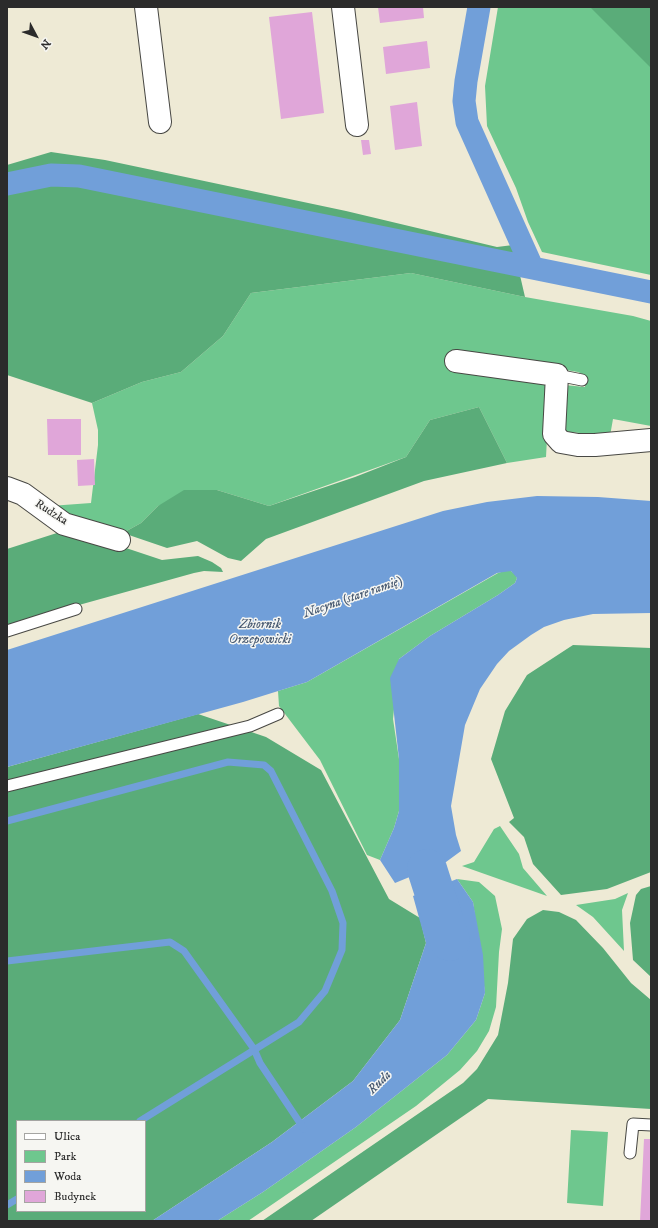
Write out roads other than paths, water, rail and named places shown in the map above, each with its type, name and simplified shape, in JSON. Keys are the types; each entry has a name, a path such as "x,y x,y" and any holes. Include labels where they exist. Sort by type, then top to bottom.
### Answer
{"street":[{"path":"146,7 160,122"},
{"path":"343,7 357,125"},
{"path":"456,361 557,375 554,434 558,440 565,444 595,445 651,440"},
{"name":"Rudzka","path":"7,488 23,494 64,524 119,540"}],"lane":[{"path":"557,375 582,380"},
{"path":"7,631 76,609"},
{"path":"7,786 250,726 278,714"},
{"path":"630,1152 633,1124 651,1125"}],"water":[{"name":"Zbiornik Orzepowicki","path":"537,496 598,497 651,501 651,613 593,614 564,620 544,627 531,635 509,651 497,664 480,689 465,725 451,806 456,835 461,851 446,862 395,883 380,860 394,828 399,811 399,759 390,678 399,659 430,636 515,583 517,578 511,571 497,573 307,682 243,702 7,767 7,650 443,511 487,502"},
{"path":"457,879 473,902 483,955 485,993 476,1020 447,1055 356,1127 263,1192 217,1221 152,1221 272,1142 353,1081 400,1020 426,943 413,896"}],"waterway":[{"path":"479,7 466,81 464,101 467,122 532,267"},
{"path":"7,184 51,175 79,176 651,292"},
{"path":"7,821 228,762 264,765 271,771 332,891 343,923 342,950 325,991 299,1022 142,1120"},
{"name":"Ruda","path":"427,869 450,941"},
{"path":"7,961 170,942 184,951 254,1049 260,1063 304,1129"},
{"path":"7,1205 16,1200"}],"water label":[{"name":"Nacyna (stare ramię)","path":"353,598"}]}
